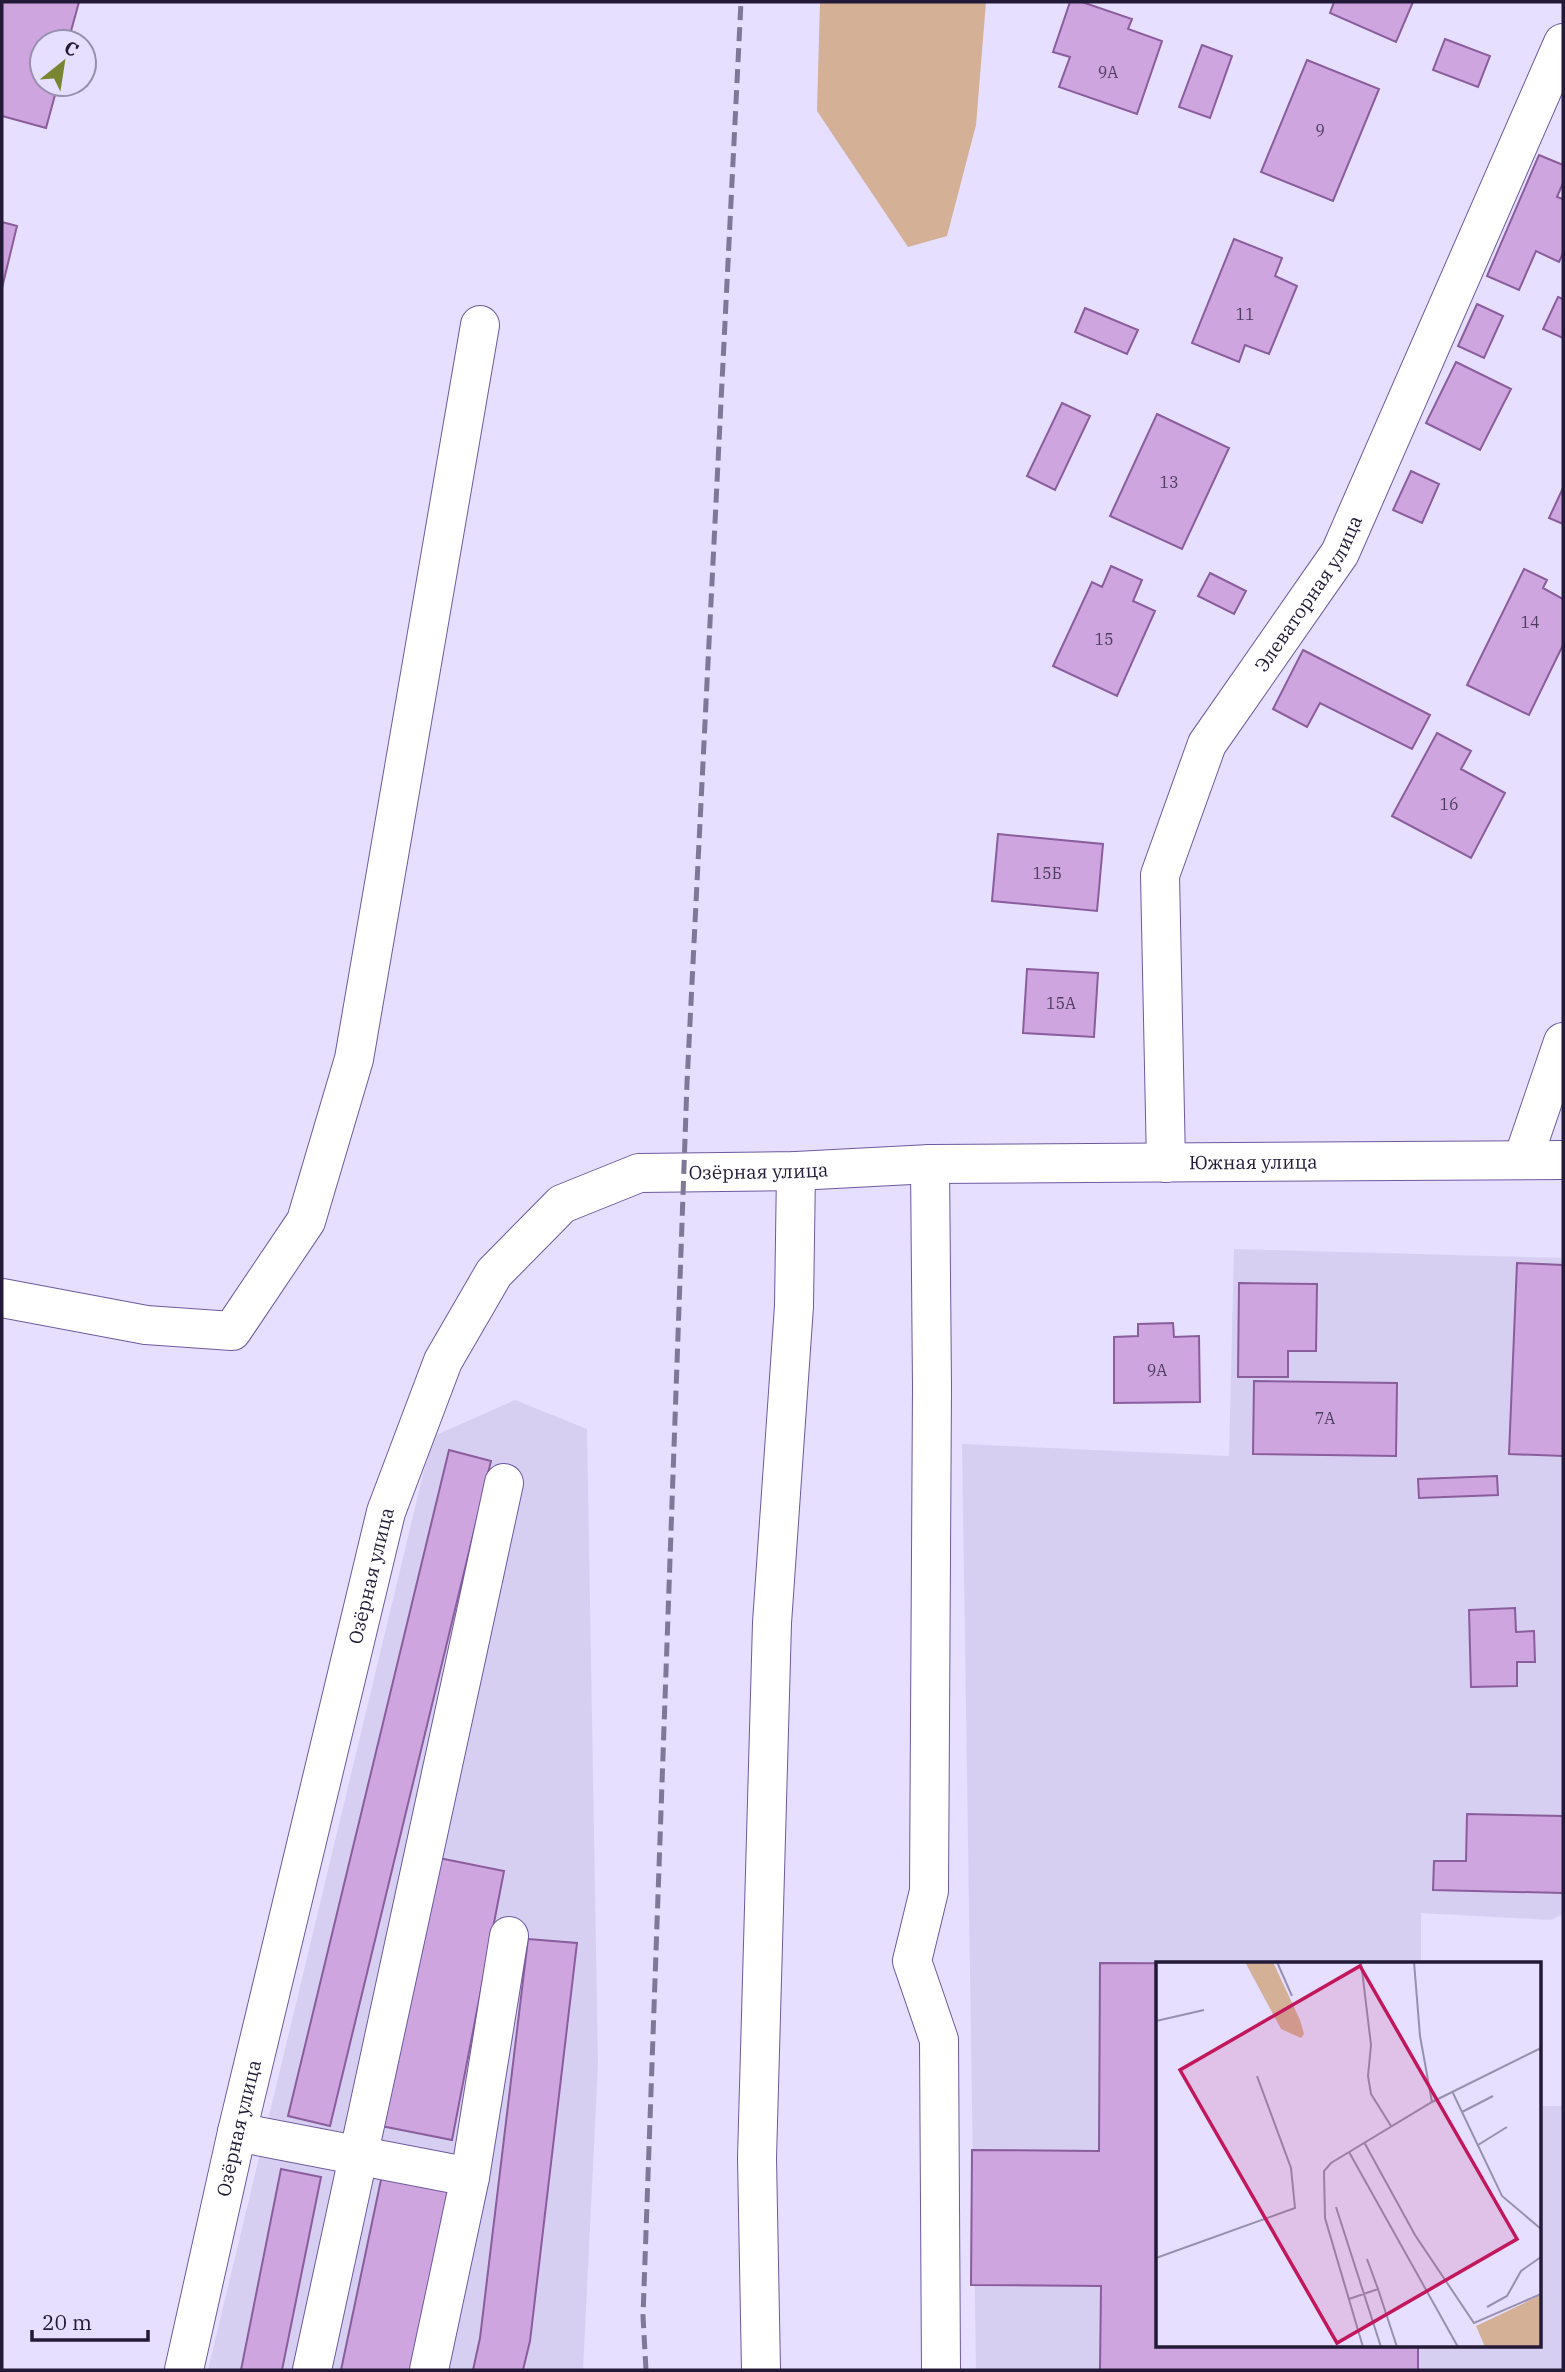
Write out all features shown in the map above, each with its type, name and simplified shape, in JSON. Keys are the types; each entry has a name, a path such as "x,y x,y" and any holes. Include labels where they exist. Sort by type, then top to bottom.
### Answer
{"street":[{"name":"Элеваторная улица","path":"1166,1163 1160,875 1207,744 1340,553 1563,43"},
{"path":"2,1298 146,1325 232,1331 306,1221 354,1059 480,324"},
{"path":"1523,1159 1563,1042"},
{"name":"Южная улица","path":"937,1164 1563,1160"},
{"path":"937,1164 932,1387 929,1891 912,1961 939,2039 940,2370"},
{"name":"Озёрная улица","path":"184,2370 237,2132 386,1512 443,1361 494,1273 562,1204 639,1173 796,1171 937,1164"},
{"path":"761,2370 757,2158 771,1664 794,1306 796,1171"},
{"path":"312,2370 504,1483"},
{"path":"429,2370 470,2177 509,1936"},
{"path":"237,2132 470,2177"}],"shaded area":[{"path":"820,2 986,2 976,125 947,236 908,247 817,111"},
{"path":"1234,1249 1563,1258 1563,1914 1551,1920 1421,1913 1421,1962 1156,1962 1156,2348 1540,2348 1540,2106 1563,2106 1563,2370 976,2370 962,1444 1229,1456"},
{"path":"515,1400 587,1429 598,2064 583,2370 208,2370 432,1437"}],"building":[{"path":"2,2 79,2 72,28 28,28 28,98 54,98 46,128 2,116"},
{"path":"1070,2 1082,2 1132,19 1128,29 1162,41 1137,114 1059,87 1070,57 1053,52"},
{"path":"1334,2 1413,2 1396,42 1330,13"},
{"path":"1445,39 1490,56 1478,87 1433,70"},
{"path":"1202,45 1232,56 1210,118 1179,107"},
{"path":"1307,60 1379,89 1333,201 1261,172"},
{"path":"1539,155 1563,165 1563,183 1557,197 1563,199 1563,253 1559,262 1536,251 1519,290 1487,276"},
{"path":"2,222 17,226 2,288"},
{"path":"1234,239 1282,258 1275,276 1297,286 1269,354 1245,345 1239,362 1192,343"},
{"path":"1558,297 1563,299 1563,338 1543,329"},
{"path":"1477,304 1503,316 1484,358 1458,346"},
{"path":"1085,308 1138,330 1127,354 1075,332"},
{"path":"1456,362 1511,389 1480,450 1426,423"},
{"path":"1062,403 1090,416 1055,490 1027,476"},
{"path":"1157,414 1229,448 1182,549 1110,516"},
{"path":"1411,471 1439,484 1422,523 1393,510"},
{"path":"1563,488 1563,524 1549,518"},
{"path":"1111,566 1142,580 1133,601 1155,611 1117,696 1053,666 1092,582 1102,587"},
{"path":"1524,569 1547,580 1543,588 1563,599 1563,645 1529,715 1467,685"},
{"path":"1210,573 1246,591 1234,614 1198,596"},
{"path":"1303,650 1430,715 1412,749 1320,703 1307,727 1273,709"},
{"path":"1437,733 1471,751 1461,769 1505,793 1471,858 1392,816"},
{"path":"998,834 1103,844 1097,911 992,901"},
{"path":"1027,969 1098,973 1094,1037 1023,1033"},
{"path":"1517,1263 1563,1265 1563,1456 1509,1454"},
{"path":"1239,1283 1317,1284 1316,1351 1288,1351 1288,1377 1238,1377"},
{"path":"1173,1323 1174,1337 1199,1336 1200,1402 1114,1403 1114,1337 1138,1336 1138,1324"},
{"path":"1254,1381 1397,1383 1396,1456 1253,1454"},
{"path":"449,1450 491,1461 330,2126 288,2116"},
{"path":"1497,1476 1498,1495 1419,1498 1418,1479"},
{"path":"1515,1608 1516,1632 1534,1631 1535,1662 1517,1662 1517,1686 1471,1687 1469,1610"},
{"path":"1467,1814 1563,1816 1563,1893 1433,1890 1434,1861 1466,1861"},
{"path":"429,1856 504,1871 452,2140 376,2125"},
{"path":"528,1939 577,1943 530,2341 523,2370 473,2370 480,2338"},
{"path":"1100,1963 1156,1963 1156,2348 1418,2348 1418,2370 1100,2370 1101,2286 971,2285 972,2150 1099,2151"},
{"path":"281,2169 321,2177 282,2370 241,2370"},
{"path":"382,2175 452,2190 414,2370 341,2370"}],"railway":[{"path":"646,2370 643,2316 687,1083 741,2"}]}
